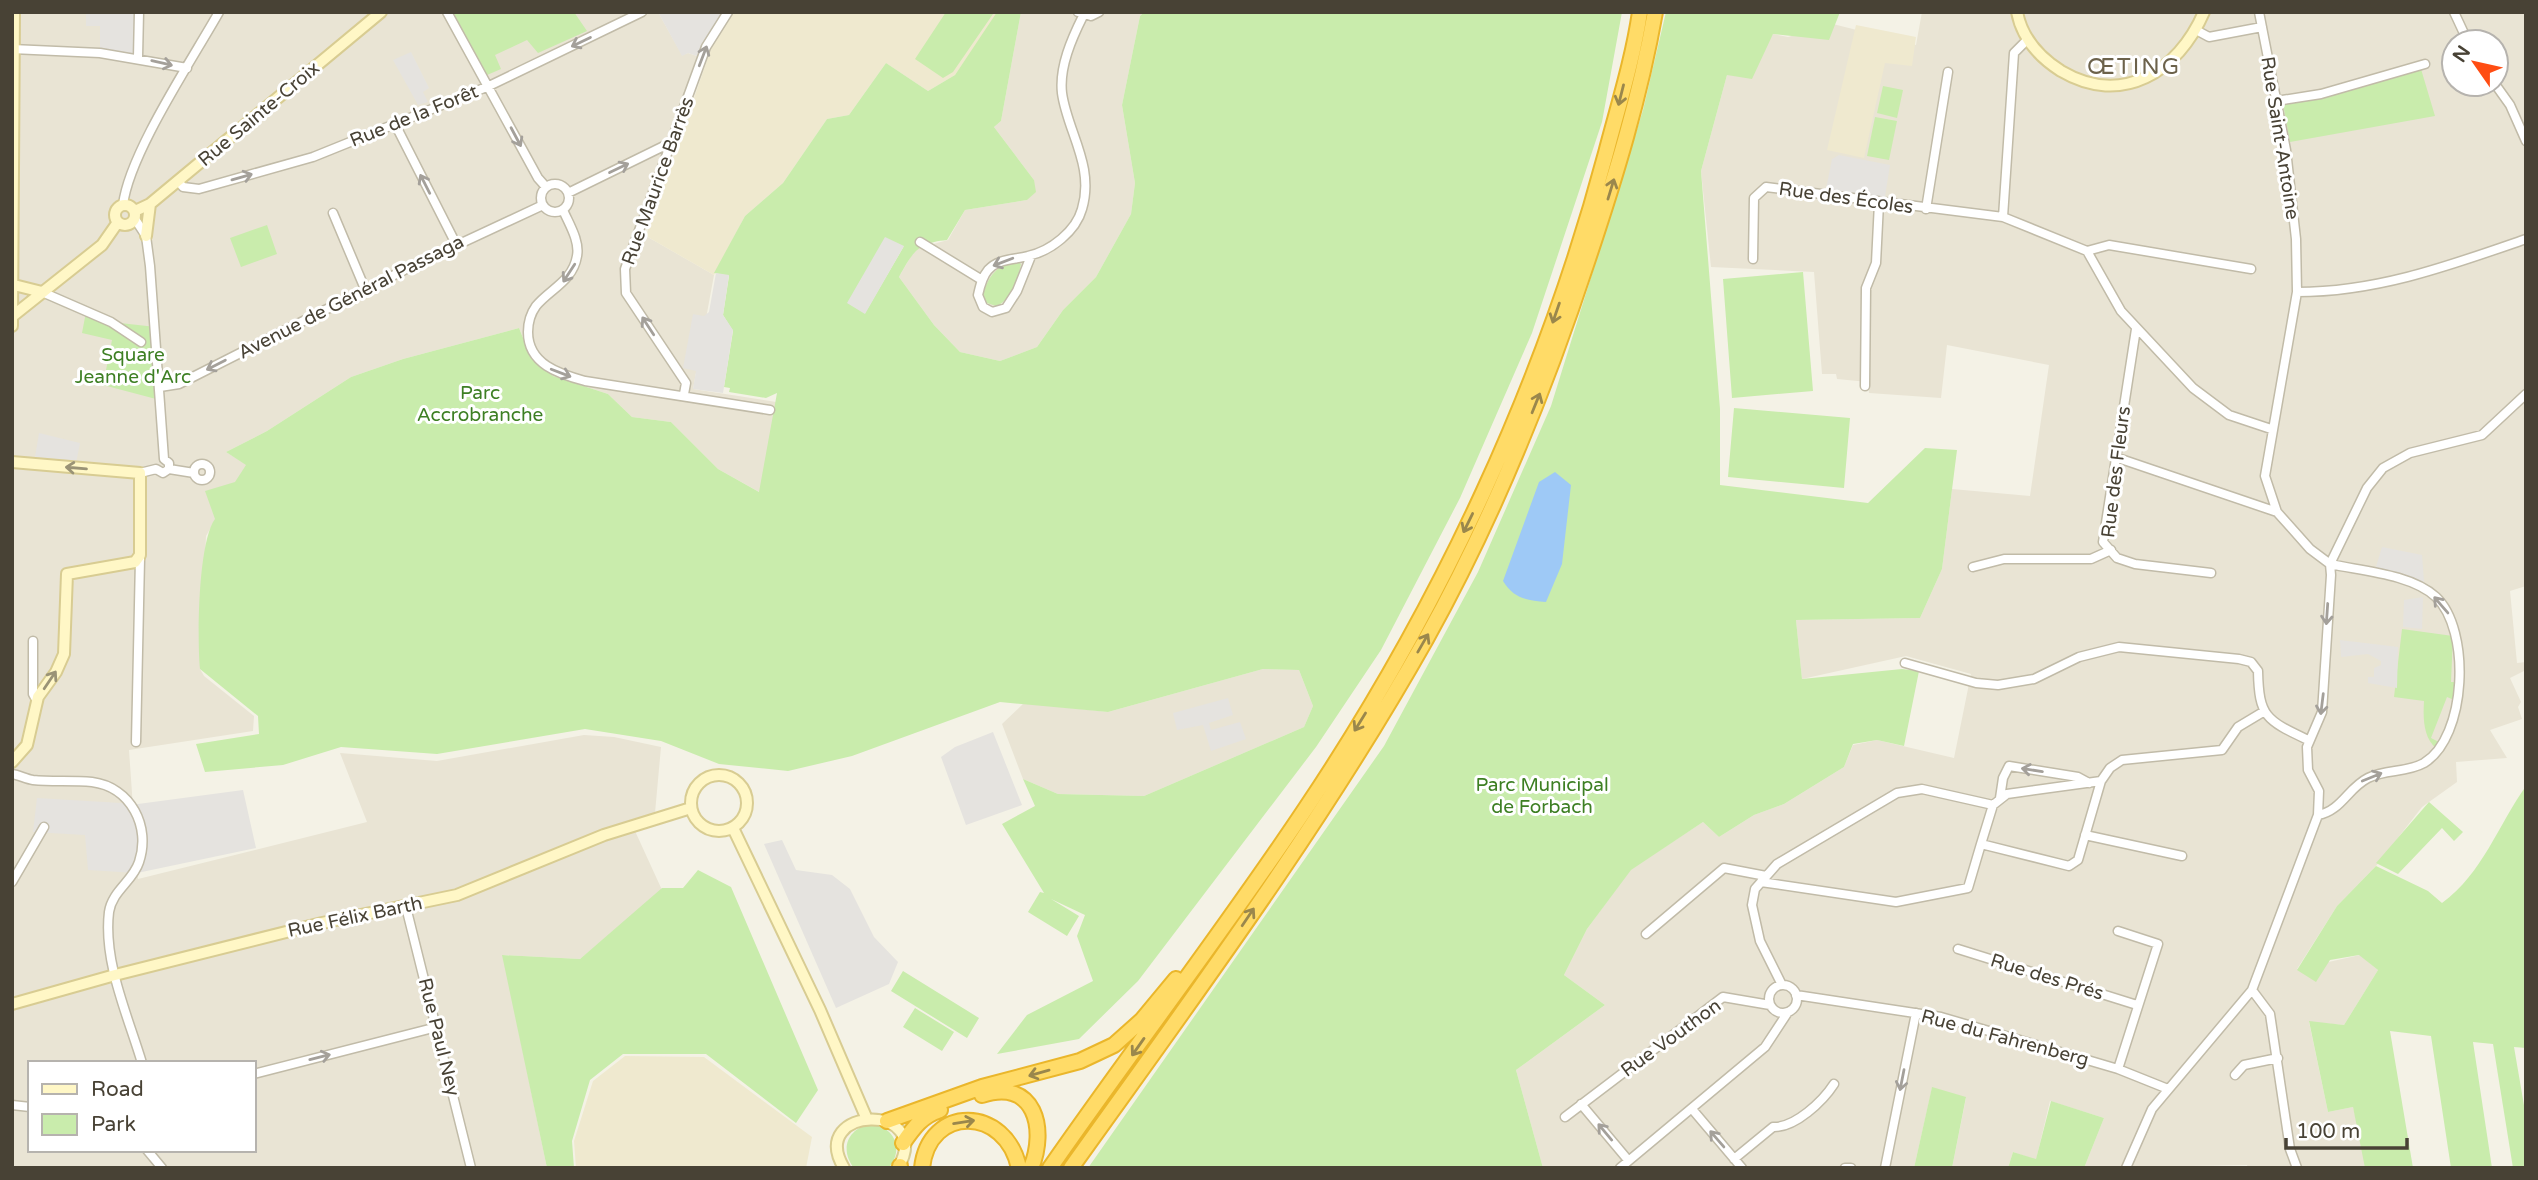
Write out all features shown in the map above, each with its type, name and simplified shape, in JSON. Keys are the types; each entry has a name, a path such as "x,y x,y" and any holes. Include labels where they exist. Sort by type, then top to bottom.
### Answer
{"highway":[{"path":"1050,1168 1306,807 1379,693 1441,581 1524,401 1588,222 1640,12"},
{"path":"1070,1168 1282,868 1397,689 1453,588 1500,489 1560,344 1632,120 1655,12"},
{"path":"887,1121 982,1087 1080,1061 1114,1045 1142,1020 1220,931"},
{"path":"904,1143 916,1124 929,1114 988,1094 1005,1093 1025,1101 1036,1116 1039,1138 1031,1168"},
{"path":"922,1168 928,1144 942,1129 960,1121 978,1121 993,1126 1005,1135 1015,1151 1019,1168"}],"street":[{"path":"13,12 13,321"},
{"path":"138,57 139,12"},
{"path":"13,321 42,292 102,245 118,222 115,213 123,205 124,191 138,159 219,12"},
{"name":"Rue Sainte-Croix","path":"118,222 127,225 135,215 381,12"},
{"path":"447,12 538,178 546,187"},
{"name":"Rue de la Forêt","path":"178,181 183,187 200,189 313,157 489,86 642,12"},
{"name":"Rue Maurice Barrès","path":"684,394 686,383 626,293 625,269 706,47 728,12"},
{"path":"1031,256 1017,291 1006,309 992,312 984,307 978,295 982,279 988,270 1005,260 1031,256 1069,233 1083,207 1080,147 1062,91 1065,63 1080,14 1099,12"},
{"path":"2017,12 2027,40 2053,66 2091,84 2113,87 2132,83 2170,64 2196,30 2204,12"},
{"name":"Rue Saint-Antoine","path":"2259,12 2286,150 2293,213 2297,292 2271,429 2265,476 2277,512"},
{"path":"2454,12 2461,28"},
{"path":"2196,30 2209,37 2262,26"},
{"path":"2003,217 2014,53 2027,40"},
{"path":"13,49 65,50 138,57 187,68"},
{"path":"2276,101 2321,94 2425,64"},
{"path":"1926,209 1948,72"},
{"path":"2505,98 2526,141"},
{"path":"395,124 456,244"},
{"path":"568,193 670,143"},
{"path":"561,185 568,193 569,202 562,210 552,212 543,205 541,195 546,187 561,185"},
{"name":"Rue des Écoles","path":"1753,259 1754,198 1766,187 2003,217 2087,251"},
{"path":"1865,386 1866,288 1876,263 1879,203"},
{"path":"150,204 146,236 164,460"},
{"path":"123,205 135,215 146,236"},
{"name":"Avenue de Général Passaga","path":"160,387 179,384 456,244 543,205"},
{"path":"562,210 576,241 577,257 565,280 534,309 528,337 538,360 560,374 585,381 684,394 769,410"},
{"path":"333,213 365,289"},
{"path":"2297,292 2337,292 2419,275 2526,239"},
{"path":"920,242 982,279"},
{"path":"2251,269 2109,245 2087,251 2109,292 2136,330 2213,406 2229,415 2271,429"},
{"path":"14,285 42,292 111,322 141,342"},
{"name":"Rue des Fleurs","path":"2136,330 2104,542 2117,558 2135,564 2211,573"},
{"path":"2126,1168 2152,1109 2252,990 2318,815 2319,791 2308,770 2308,740 2322,712 2330,564 2367,488 2383,468 2410,453 2482,435 2526,394"},
{"path":"2115,457 2277,512 2311,549 2330,564 2416,584 2436,597 2451,617 2461,676 2448,727 2440,745 2426,762 2408,770 2371,776 2356,785 2335,810 2318,815"},
{"path":"156,469 157,463 164,460"},
{"path":"164,460 169,463 169,470"},
{"path":"12,462 140,473 156,469 163,473 169,470 194,473"},
{"path":"136,742 140,473"},
{"path":"1973,567 2004,559 2091,559 2111,551"},
{"path":"140,559 67,574 64,654 37,701 27,745 13,761 16,775 30,780 103,785 125,797 143,828 144,847 137,868 117,893 110,907 108,922 115,975 141,1061"},
{"path":"33,641 33,694 37,701"},
{"path":"1905,663 1976,682 1998,685 2034,679 2079,657 2119,647 2251,662 2258,671 2257,695 2263,712 2308,740"},
{"path":"1981,844 2069,866 2078,860 2101,781 2110,768 2122,760 2222,750 2238,727 2263,712"},
{"path":"2000,799 2003,778 2009,765 2078,777 2089,783"},
{"path":"728,777 739,784 747,800 746,812 733,828 712,830 702,825 691,808 692,796 698,784 706,778 728,777"},
{"path":"1646,934 1724,868 1763,879 1896,902 1968,888 1993,806 2000,799 2007,794 2101,781"},
{"path":"1782,985 1760,942 1752,905 1763,879 1777,864 1898,793 1922,789 1993,806"},
{"name":"Rue Félix Barth","path":"12,1004 322,923 457,895 604,835 691,808"},
{"path":"12,882 44,827"},
{"path":"733,828 802,969 866,1117"},
{"path":"2085,835 2182,856"},
{"name":"Rue Paul Ney","path":"406,907 471,1168"},
{"path":"2118,931 2158,944 2118,1069"},
{"name":"Rue des Prés","path":"1958,949 2137,1005"},
{"path":"1620,1168 1765,1047 1795,1004 1796,995 1790,986 1782,985 1770,993 1770,1005 1778,1012 1788,1012"},
{"path":"2252,990 2270,1014 2290,1149 2297,1168"},
{"name":"Rue du Fahrenberg","path":"1796,995 1941,1017 2118,1069 2168,1089"},
{"name":"Rue Vouthon","path":"1565,1117 1723,997 1770,1005"},
{"path":"1885,1168 1916,1013"},
{"path":"256,1073 437,1027"},
{"path":"2235,1075 2244,1065 2278,1058"},
{"path":"1734,1159 1773,1127 1783,1128 1825,1098 1834,1084"},
{"path":"1581,1104 1628,1160"},
{"path":"1692,1110 1742,1168"},
{"path":"844,1168 839,1154 842,1134 856,1120 866,1117 887,1121 895,1127 904,1143 899,1167"},
{"path":"149,1152 162,1168"},
{"path":"1845,1168 1852,1168"}],"shaded area":[{"path":"12,12 658,12 682,55 688,53 697,56 638,225 646,236 714,275 693,389 776,402 761,493 718,469 671,422 632,417 608,394 553,376 531,358 519,328 403,359 351,377 267,431 226,452 247,465 206,536 200,669 204,676 254,716 253,731 129,750 138,879 367,822 340,753 437,761 584,735 614,737 661,747 654,824 635,831 662,890 580,959 503,955 547,1168 12,1168"},
{"path":"86,12 139,12 138,57 100,53 100,26 86,26"},
{"path":"658,12 728,12 703,58 688,53 682,56"},
{"path":"734,12 998,13 955,75 928,91 886,63 849,115 827,119 783,183 745,216 714,275 646,236 712,46"},
{"path":"1021,12 1143,12 1122,105 1135,183 1131,214 1096,277 1063,310 1037,347 1000,361 960,352 934,325 899,277 915,249 948,240 965,210 1027,200 1034,180 994,127 1001,121"},
{"path":"1922,12 2526,12 2526,586 2510,591 2517,663 2526,662 2526,670 2510,678 2521,702 2518,707 2522,719 2490,730 2507,758 2456,762 2457,782 2422,807 2376,866 2337,906 2297,969 2360,955 2378,970 2344,1025 2309,1022 2328,1112 2353,1107 2368,1168 2248,1168 2247,1165 2084,1168 2104,1118 2050,1101 2036,1160 2013,1152 2008,1168 1952,1168 1966,1098 1932,1088 1914,1168 1543,1168 1516,1070 1605,1005 1564,975 1587,929 1631,869 1703,822 1719,837 1754,815 1784,804 1844,767 1853,745 1877,740 1954,758 1971,674 1906,656 1802,679 1796,620 1920,618 1942,569 1952,489 2030,496 2049,365 1947,345 1941,398 1869,393 1868,382 1837,379 1836,374 1822,374 1814,272 1711,267 1701,171 1727,75 1763,52 1773,34 1788,37 1833,24 1916,45"},
{"path":"1856,25 1916,37 1912,66 1885,63 1864,158 1827,150"},
{"path":"411,52 429,88 423,92 428,102 418,105 393,60"},
{"path":"1839,155 1890,165 1884,203 1825,194 1832,159"},
{"path":"885,237 904,246 865,314 847,303"},
{"path":"716,273 729,275 723,315 733,330 723,393 693,389 696,371 683,368 693,314 704,316 709,312"},
{"path":"39,433 80,443 76,463 35,457"},
{"path":"2382,547 2422,555 2424,582 2375,570"},
{"path":"2423,597 2422,629 2403,627 2404,600"},
{"path":"2340,640 2398,647 2397,688 2368,683 2368,677 2374,677 2374,668 2381,665 2381,661 2368,654 2341,657"},
{"path":"1263,669 1299,670 1313,706 1304,727 1144,796 1058,794 1023,779 1002,724 1024,703 1108,712"},
{"path":"1228,698 1233,715 1209,723 1211,730 1240,722 1246,739 1211,751 1203,725 1177,730 1173,713"},
{"path":"993,732 1022,805 966,825 941,757 955,747"},
{"path":"243,790 256,848 137,873 88,870 85,835 33,832 37,798 138,804"},
{"path":"782,840 796,870 832,875 850,889 874,937 898,962 889,984 836,1008 764,844"},
{"path":"625,1056 704,1057 812,1137 806,1168 576,1168 574,1141 593,1081"}],"green space":[{"path":"453,12 574,12 587,31 538,53 527,40 495,55 501,69 487,75"},
{"path":"946,12 993,14 953,72 943,78 915,59"},
{"name":"Parc Accrobranche","path":"997,12 1021,12 1001,121 994,127 1034,180 1036,192 1027,200 965,210 947,240 922,246 908,261 899,277 934,325 960,352 1000,361 1037,347 1063,310 1096,277 1131,214 1135,183 1122,105 1140,16 1144,12 1622,12 1602,122 1532,333 1460,498 1381,650 1316,747 1138,981 1079,1039 997,1054 1027,1015 1093,981 1077,936 1085,915 1051,899 1079,916 1067,936 1028,912 1040,892 1044,893 1002,824 1035,806 1023,779 1058,794 1144,796 1304,727 1313,706 1299,670 1263,669 1108,712 1000,702 852,756 788,771 719,764 661,741 585,729 437,754 341,747 283,765 205,772 196,744 259,734 258,716 200,669 202,569 209,531 215,519 205,491 235,482 246,465 226,452 267,431 351,377 403,359 519,328 531,358 553,376 608,394 632,417 671,422 718,469 759,492 777,393 766,398 729,392 730,388 724,387 733,331 723,315 729,276 714,273 745,216 783,183 827,119 849,115 886,63 928,91 955,75","holes":["904,246 865,313 848,303 862,278"]},
{"name":"Parc Municipal de Forbach","path":"1666,12 1840,12 1829,40 1773,34 1752,79 1727,75 1701,171 1720,409 1720,485 1868,503 1925,448 1957,450 1942,569 1920,618 1796,620 1802,679 1902,669 1919,671 1904,746 1877,740 1853,744 1844,767 1784,804 1754,815 1719,837 1703,822 1631,870 1587,929 1564,975 1605,1005 1516,1070 1543,1168 1088,1168 1384,746 1478,572 1551,406 1643,110"},
{"path":"2421,69 2435,116 2290,142 2283,104 2328,97"},
{"path":"1883,86 1903,90 1897,118 1877,113"},
{"path":"1875,117 1897,121 1889,160 1867,156"},
{"path":"267,225 277,254 241,267 230,238"},
{"path":"1017,261 1021,264 1010,294 996,306 987,303 983,295 991,277 1004,265"},
{"path":"1803,272 1813,391 1732,398 1723,279"},
{"name":"Square Jeanne d'Arc","path":"86,312 111,322 156,327 156,399 103,385 112,340 82,333"},
{"path":"1734,408 1850,418 1844,488 1728,477"},
{"path":"2402,629 2453,636 2451,682 2456,682 2454,700 2447,697 2431,738 2441,743 2437,749 2426,733 2424,701 2394,697"},
{"path":"2526,786 2526,1048 2514,1047 2526,1117 2526,1168 2513,1168 2493,1044 2473,1042 2492,1168 2451,1168 2431,1036 2390,1031 2413,1168 2365,1168 2353,1107 2328,1112 2309,1021 2344,1025 2378,970 2359,955 2330,960 2316,982 2297,970 2337,906 2376,866 2428,891 2442,903 2456,891 2479,863"},
{"path":"2429,802 2463,832 2454,841 2442,828 2398,874 2376,863"},
{"path":"698,870 731,887 818,1090 796,1123 706,1054 623,1054 590,1080 572,1141 574,1168 547,1168 502,955 580,959 662,888 683,888"},
{"path":"903,971 979,1018 967,1038 891,991"},
{"path":"915,1008 954,1032 942,1051 903,1027"},
{"path":"1932,1087 1966,1097 1952,1168 1914,1168"},
{"path":"2051,1101 2104,1118 2084,1168 2008,1168 2013,1152 2036,1159"},
{"path":"871,1124 886,1129 895,1140 896,1154 889,1168 854,1168 849,1161 848,1140 857,1130"}],"water":[{"path":"1555,472 1571,485 1562,564 1546,602 1516,595 1503,581 1539,482"}],"district":[{"name":"ŒTING","path":"2134,67"}]}
